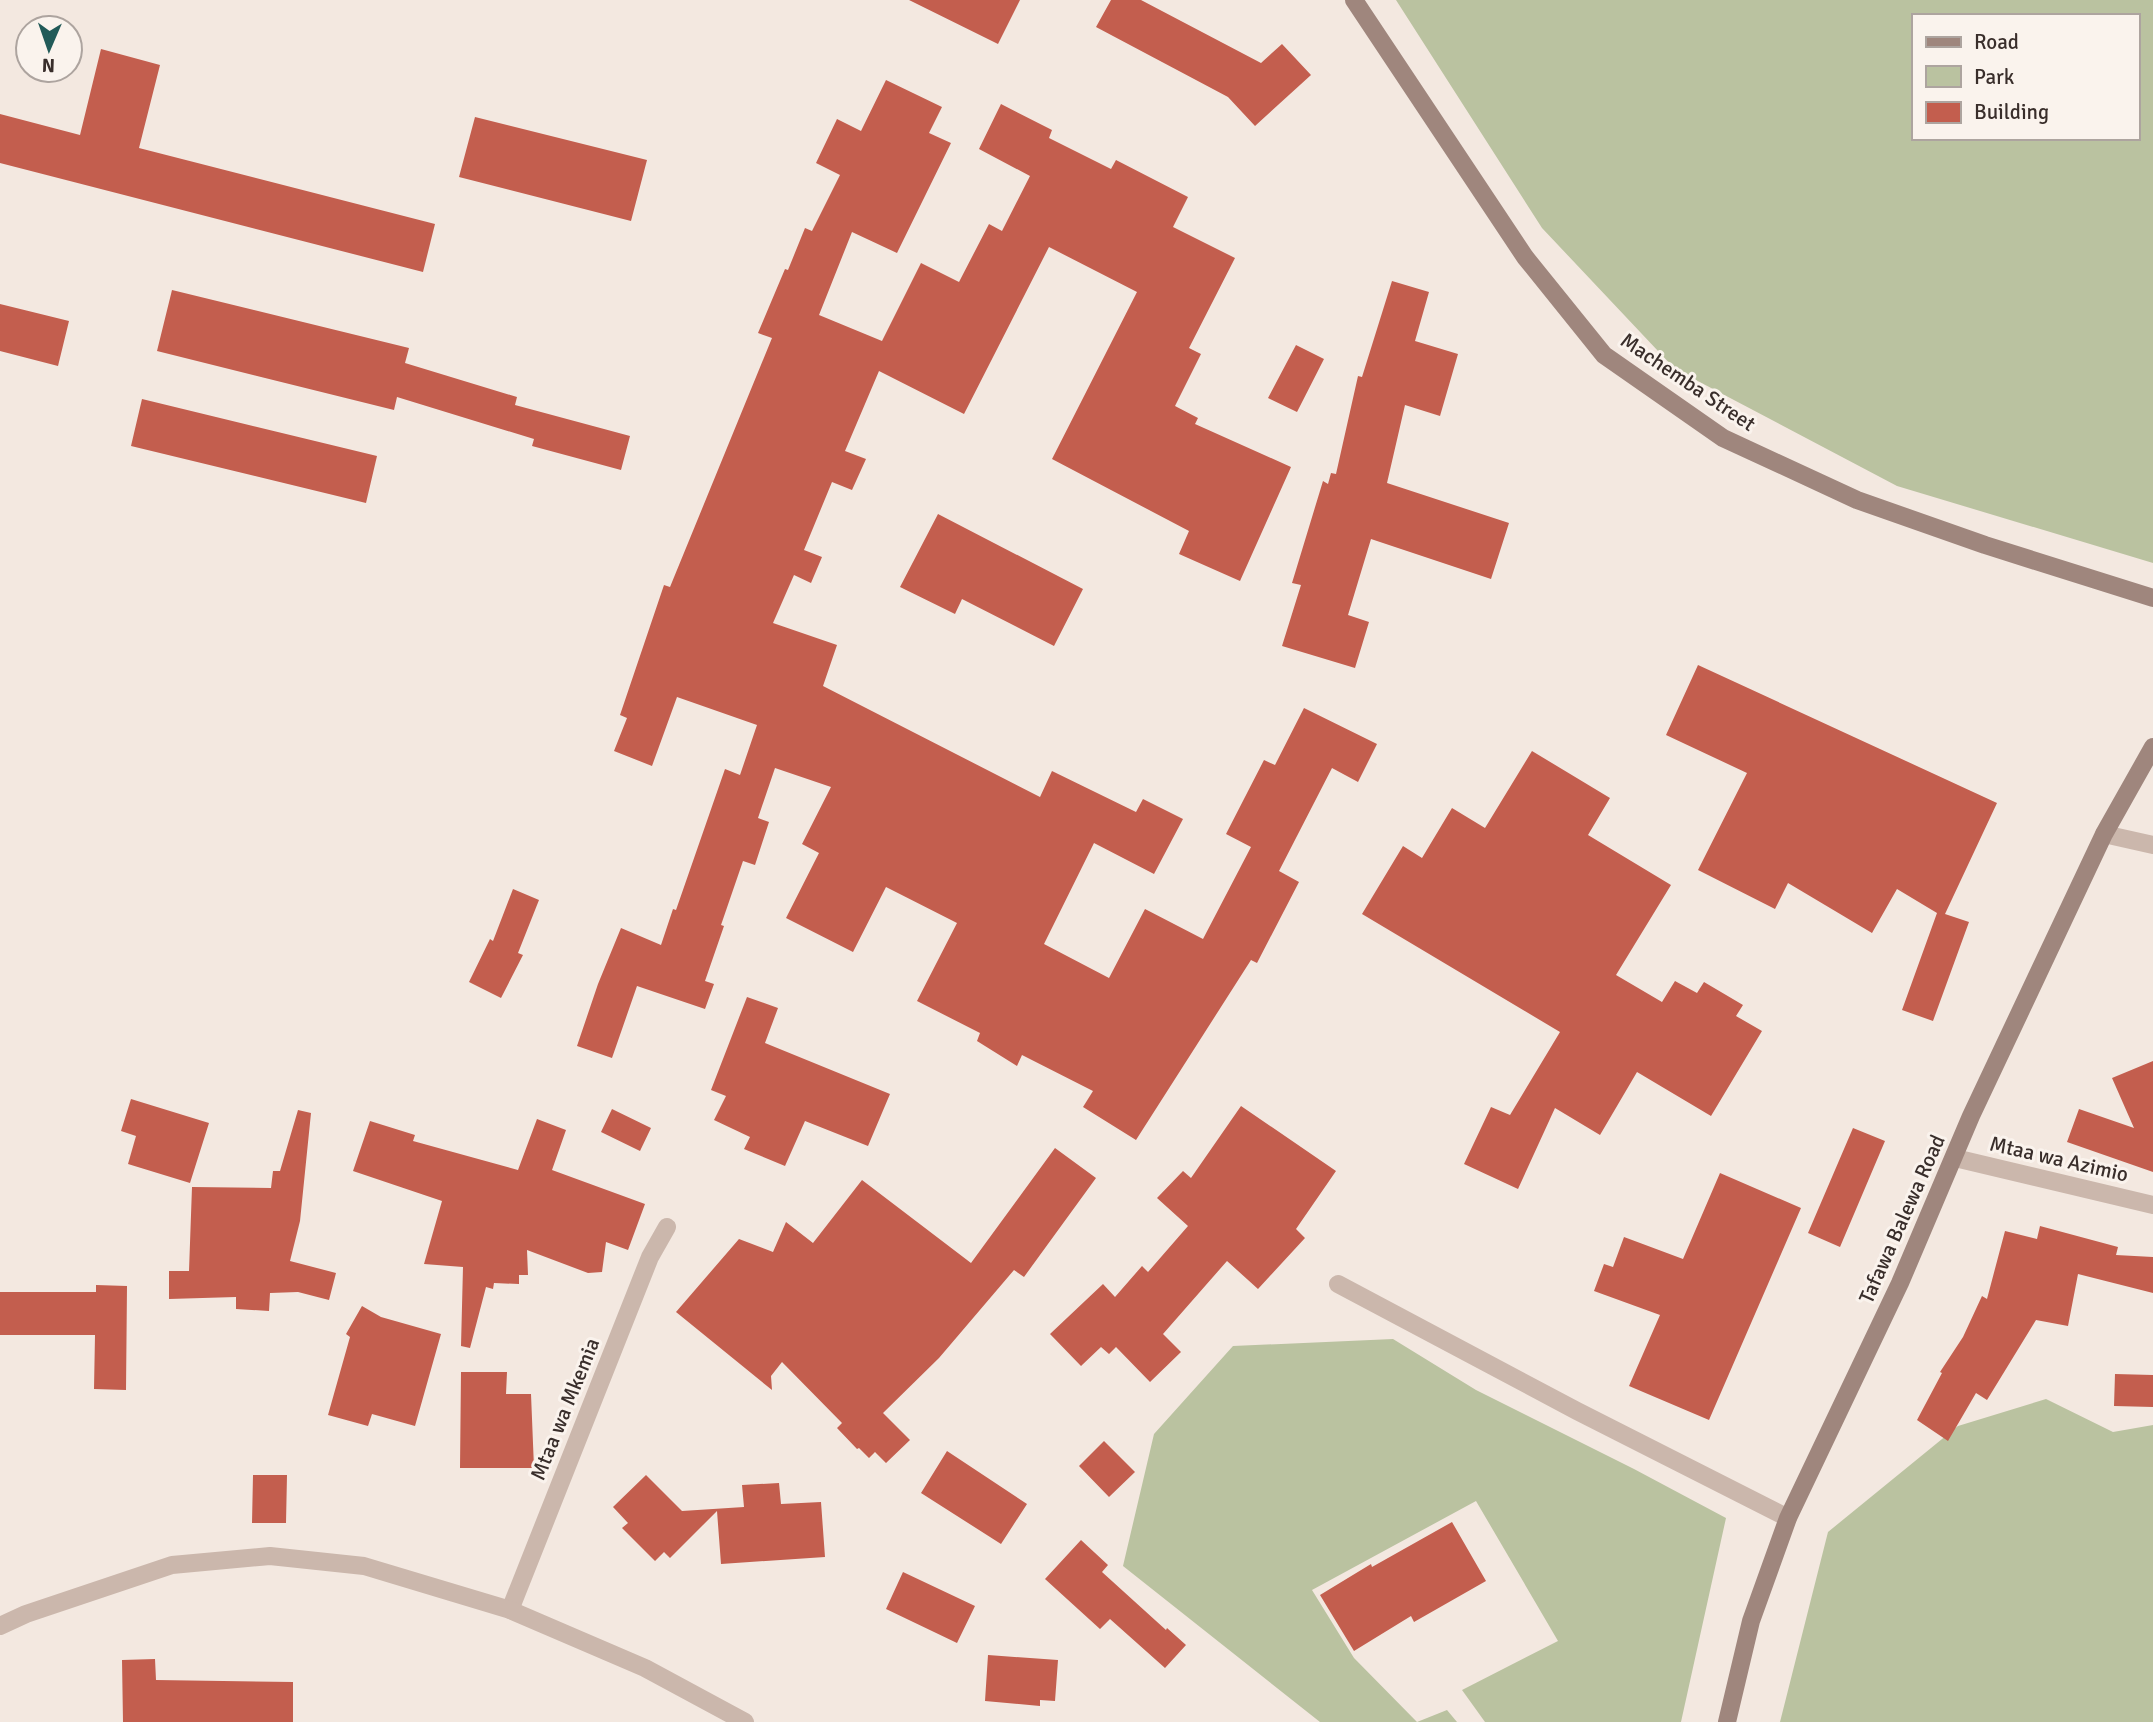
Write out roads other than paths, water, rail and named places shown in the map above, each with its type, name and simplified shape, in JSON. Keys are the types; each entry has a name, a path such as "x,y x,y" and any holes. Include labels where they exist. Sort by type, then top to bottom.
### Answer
{"main road":[{"name":"Machemba Street","path":"1354,0 1525,257 1604,355 1723,438 1857,500 1985,545 2153,598"},
{"name":"Tafawa Balewa Road","path":"1727,1722 1751,1621 1788,1518 1900,1283 1972,1116 2104,834 2153,747"}],"street":[{"path":"2104,834 2153,845"},
{"name":"Mtaa wa Azimio","path":"1955,1158 2153,1205"},
{"name":"Mtaa wa Mkemia","path":"510,1610 650,1257 667,1227"},
{"path":"1338,1284 1577,1411 1788,1518"},
{"path":"0,1626 26,1614 172,1565 270,1556 364,1566 510,1610 645,1668 745,1722"}]}
